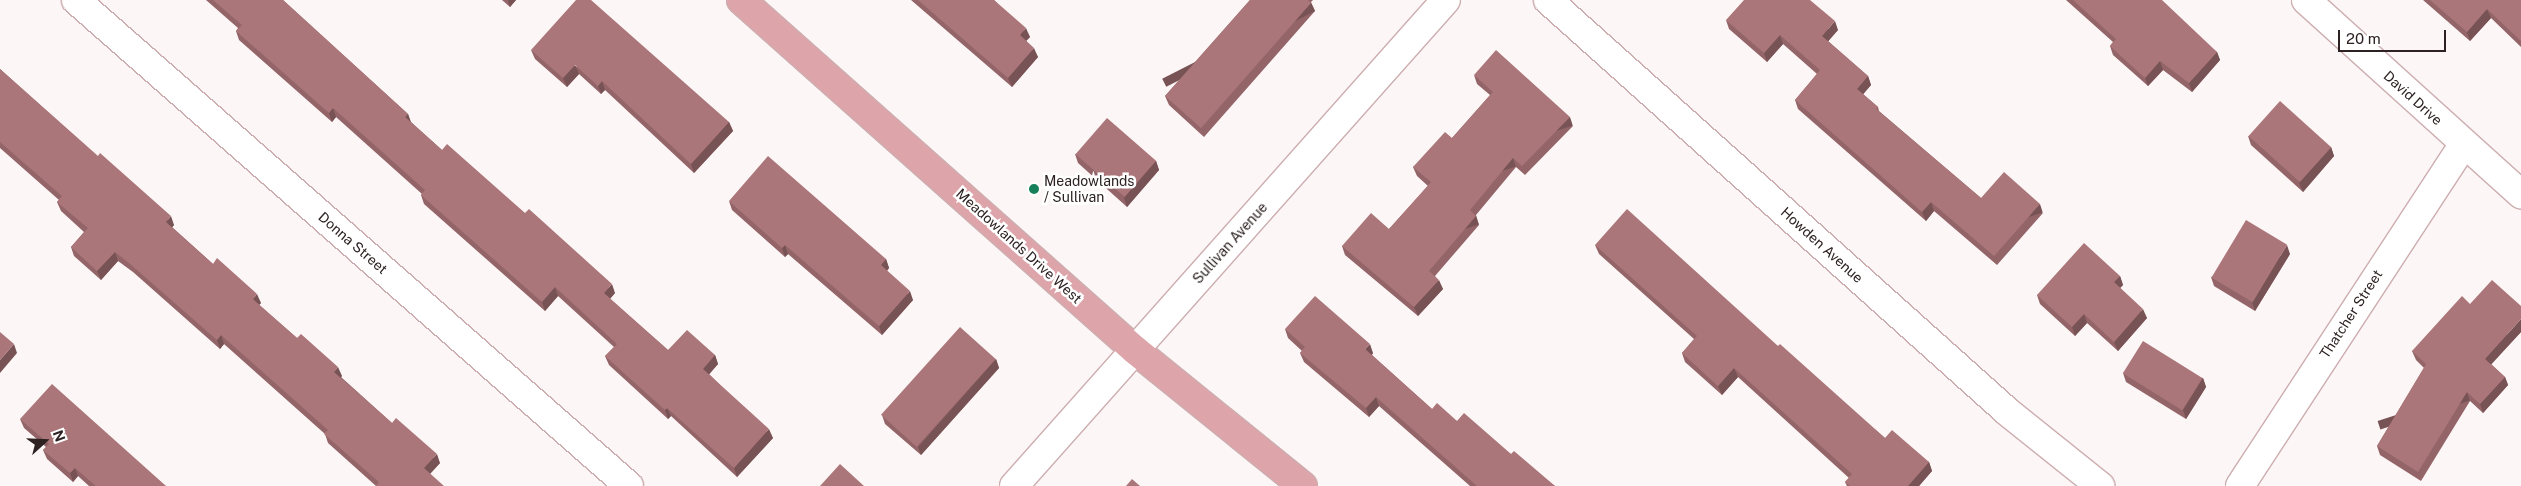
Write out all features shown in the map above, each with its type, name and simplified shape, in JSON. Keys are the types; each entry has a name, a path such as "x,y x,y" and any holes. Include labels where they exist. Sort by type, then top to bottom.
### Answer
{"main road":[{"name":"Meadowlands Drive West","path":"741,0 1136,350 1303,486"}],"street":[{"name":"Donna Street","path":"76,0 629,486"},
{"name":"Sullivan Avenue","path":"1014,486 1446,0"},
{"name":"Howden Avenue","path":"1548,0 2010,413 2100,486"},
{"name":"David Drive","path":"2306,0 2521,194"},
{"name":"Thatcher Street","path":"2240,486 2464,144"}],"building":[{"path":"213,0 283,0 408,114 405,117 442,150 447,144 525,213 529,209 612,284 604,293 668,350 687,330 715,355 703,369 769,429 734,468 605,356 617,344 555,287 542,302 421,195 425,190 333,108 329,113 236,31 242,25"},
{"path":"576,0 591,0 729,122 691,164 602,81 598,86 575,65 563,78 531,50"},
{"path":"918,0 994,0 1026,28 1020,35 1034,48 1008,78"},
{"path":"1250,0 1308,0 1311,3 1201,128 1165,96"},
{"path":"1744,0 1810,0 1835,21 1822,36 1868,76 1857,89 1878,107 1876,109 1981,198 2004,172 2040,204 1994,256 1931,202 1922,212 1795,100 1820,70 1780,35 1764,53 1726,20"},
{"path":"2073,0 2162,0 2217,52 2189,83 2160,61 2145,78 2110,46 2116,39"},
{"path":"2430,0 2521,0 2521,41 2487,9 2467,32"},
{"path":"1496,50 1570,117 1522,166 1513,158 1470,210 1476,216 1429,271 1439,280 1414,307 1342,246 1371,213 1389,229 1431,182 1413,167 1445,132 1452,138 1493,92 1474,75"},
{"path":"0,69 98,156 100,153 171,216 166,222 213,264 217,258 257,294 253,299 297,338 301,334 338,367 334,372 392,423 396,418 437,454 424,468 444,486 376,486 379,482 324,434 328,430 221,335 217,340 115,252 97,271 71,247 88,228 57,202 62,196 0,142"},
{"path":"2280,101 2331,147 2300,182 2249,136"},
{"path":"1107,118 1156,161 1125,197 1076,154"},
{"path":"768,156 886,259 881,265 910,291 879,326 785,245 782,248 729,201"},
{"path":"1627,209 1778,346 1780,344 1885,438 1892,430 1929,462 1908,486 1850,486 1845,482 1852,474 1734,368 1718,386 1682,353 1697,336 1595,245"},
{"path":"2246,220 2287,245 2253,302 2211,277"},
{"path":"2084,243 2120,276 2114,282 2143,309 2114,342 2084,314 2072,327 2037,295"},
{"path":"2492,280 2521,306 2521,319 2485,359 2505,377 2480,404 2467,392 2418,472 2377,446 2426,364 2412,351 2462,296 2470,304"},
{"path":"1315,296 1370,344 1365,349 1432,409 1437,403 1457,421 1464,413 1511,454 1514,451 1555,486 1477,486 1376,397 1366,408 1300,353 1305,347 1285,329"},
{"path":"960,327 996,359 917,447 881,415"},
{"path":"0,332 14,344 0,360"},
{"path":"2143,341 2202,378 2182,410 2123,373"},
{"path":"52,384 166,486 96,486 75,468 70,473 43,450 49,444 20,419"},
{"path":"840,464 864,486 820,486"},
{"path":"1132,479 1140,486 1126,486"}],"place":[{"name":"Meadowlands / Sullivan","path":"1034,189"}]}
